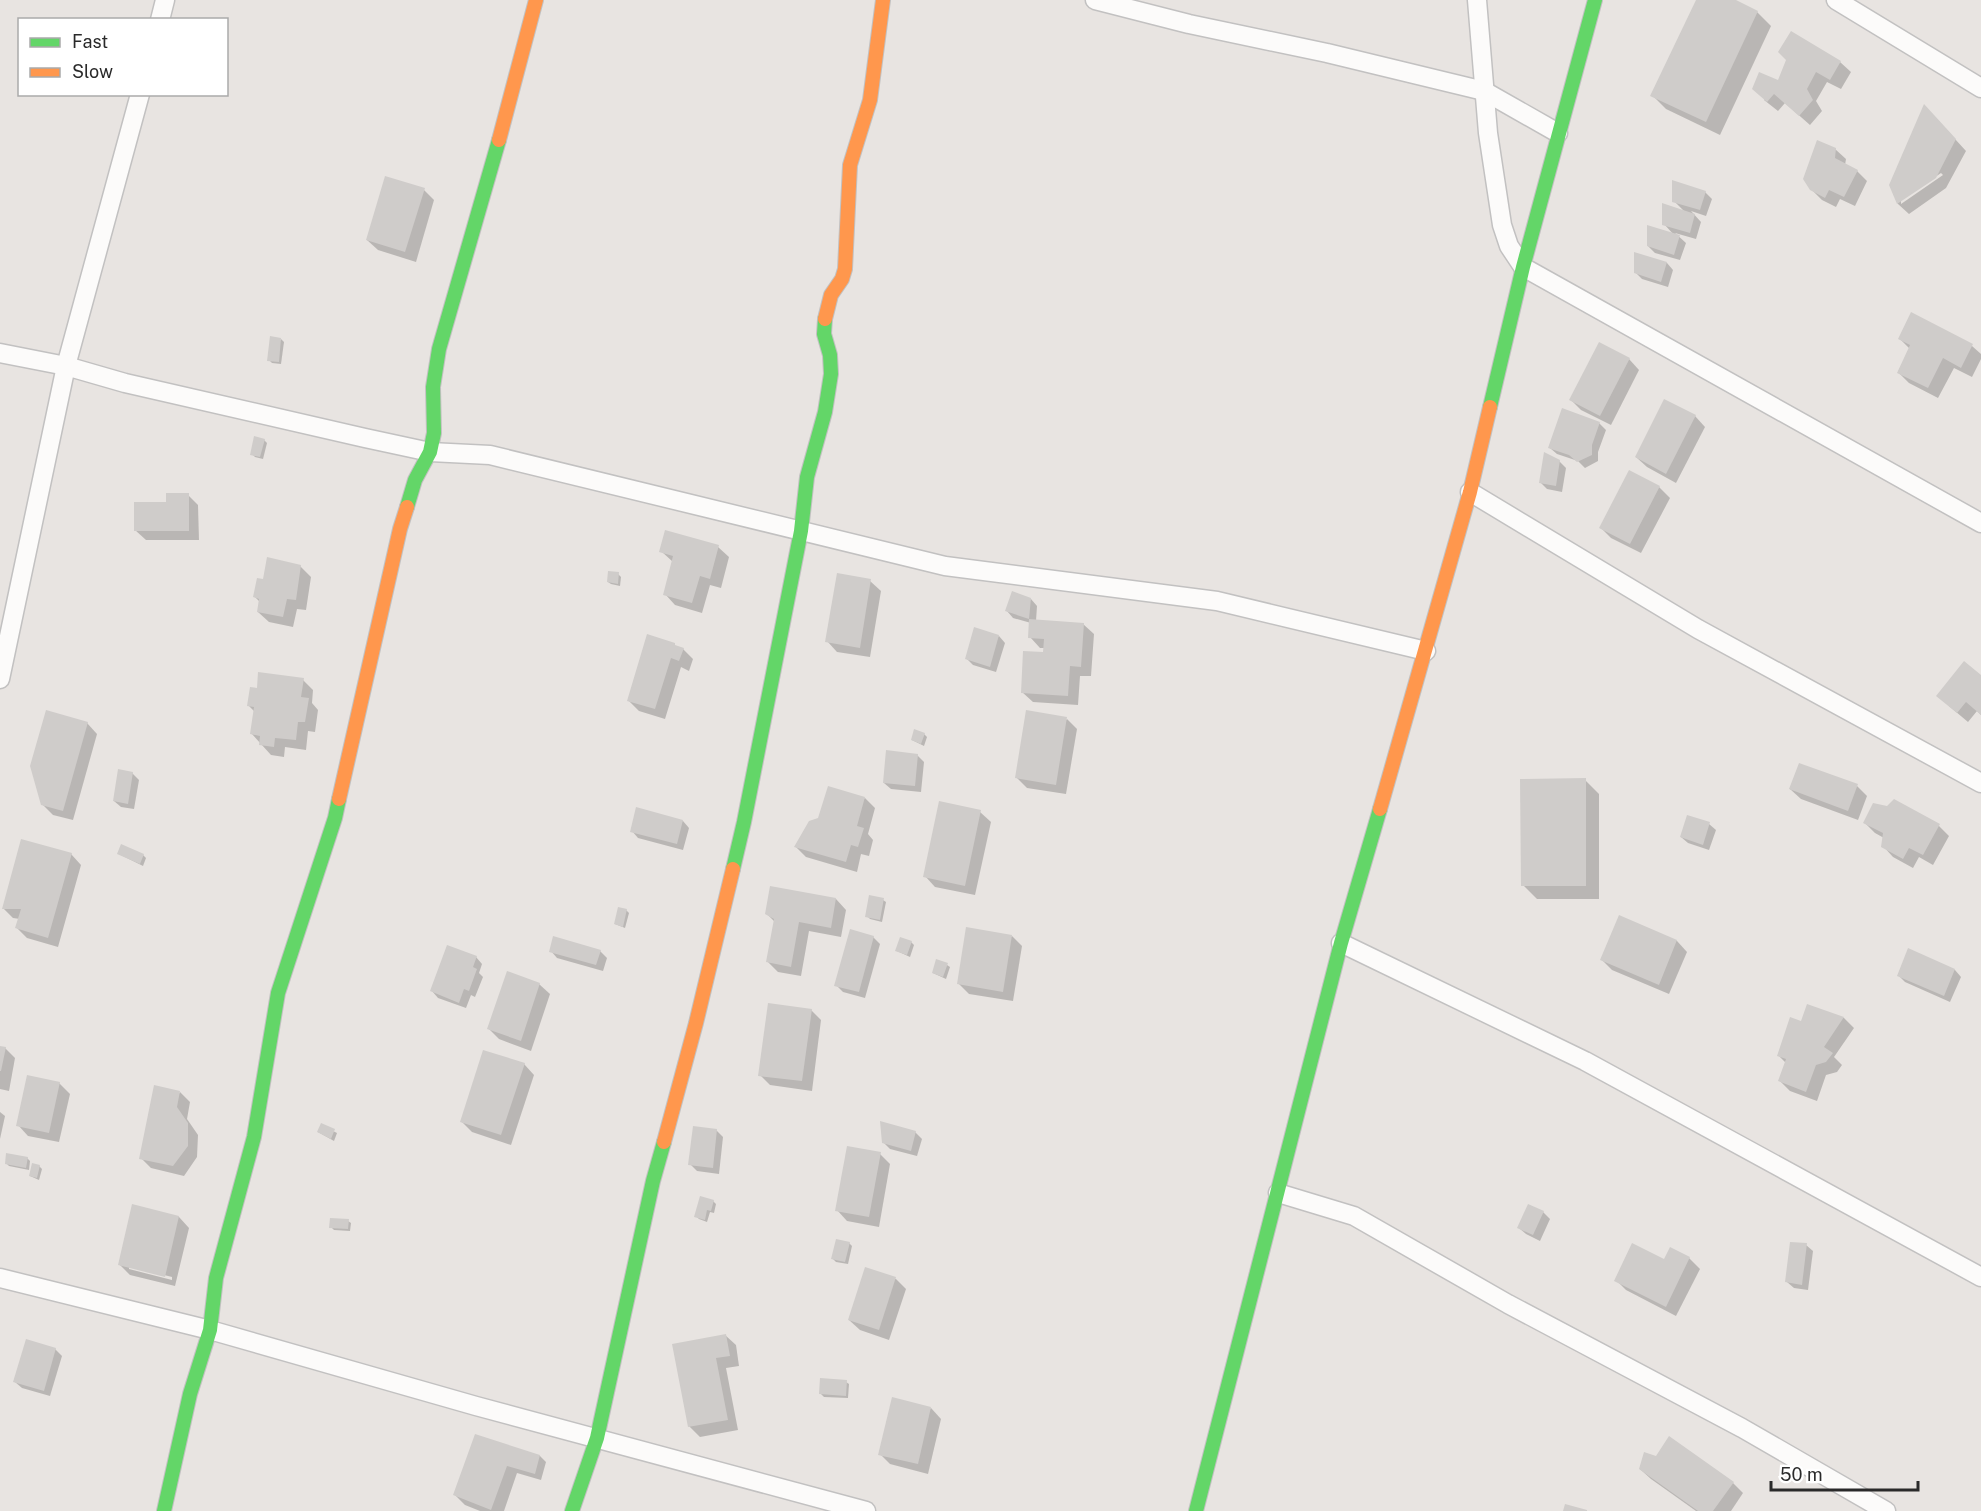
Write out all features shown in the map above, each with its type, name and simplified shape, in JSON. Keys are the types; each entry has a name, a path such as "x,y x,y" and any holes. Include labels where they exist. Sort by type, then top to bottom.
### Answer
{"street":[{"path":"160,18 165,0"},
{"path":"164,1511 190,1394 210,1330 216,1278 254,1137 278,993 335,818 400,529 415,480 430,452 434,433 433,387 439,349 520,65 536,0"},
{"path":"572,1511 597,1438 653,1181 696,1023 744,822 801,531 807,477 825,412 831,374 830,355 824,334 825,318 831,295 842,279 845,269 850,165 870,100 883,0"},
{"path":"1095,0 1189,24 1327,53 1484,92 1558,133"},
{"path":"1477,0 1484,92 1502,225 1509,246 1523,267 1981,523"},
{"path":"1196,1511 1341,943 1470,492 1523,267 1595,0"},
{"path":"1836,0 1981,88"},
{"path":"0,680 66,366 139,96"},
{"path":"0,353 66,366 125,383 430,452 489,455 945,566 1217,601 1426,651"},
{"path":"1470,492 1698,629 1981,783"},
{"path":"1341,943 1585,1061 1981,1277"},
{"path":"1278,1193 1354,1216 1508,1305 1742,1428 1886,1511"},
{"path":"0,1278 210,1330 476,1406 866,1511"}],"building":[{"path":"1696,0 1736,0 1758,11 1706,122 1650,96"},
{"path":"1791,31 1841,61 1830,80 1816,72 1807,89 1813,100 1799,116 1774,94 1767,102 1752,89 1759,72 1778,80 1786,60 1778,52"},
{"path":"1924,104 1956,139 1936,178 1897,204 1889,185"},
{"path":"1817,140 1836,148 1835,158 1858,170 1844,197 1829,190 1825,198 1810,190 1803,179"},
{"path":"385,176 425,188 405,252 366,240"},
{"path":"1672,180 1706,191 1700,210 1672,202"},
{"path":"1662,203 1695,214 1690,233 1662,225"},
{"path":"1647,225 1680,235 1674,255 1647,246"},
{"path":"1634,252 1667,262 1661,282 1634,273"},
{"path":"1911,312 1973,344 1961,368 1943,358 1928,388 1897,373 1910,345 1898,339"},
{"path":"270,336 281,338 279,362 267,361"},
{"path":"1599,342 1630,358 1600,416 1569,400"},
{"path":"1664,399 1696,415 1666,474 1635,457"},
{"path":"1562,408 1600,422 1592,445 1592,455 1577,462 1569,455 1548,448"},
{"path":"254,436 265,439 260,457 250,455"},
{"path":"1544,452 1560,460 1556,486 1539,483"},
{"path":"1629,470 1660,486 1630,544 1599,528"},
{"path":"166,493 189,493 189,531 134,531 134,502 166,502"},
{"path":"665,530 719,545 710,579 700,576 692,603 663,595 673,556 659,552"},
{"path":"267,557 301,565 296,600 287,599 283,617 257,612 259,599 253,597 257,578 263,579"},
{"path":"608,571 619,572 618,584 607,582"},
{"path":"837,573 871,579 860,648 825,642"},
{"path":"1012,591 1031,598 1029,619 1005,611"},
{"path":"1029,619 1084,623 1081,667 1070,666 1068,696 1021,693 1023,651 1043,652 1044,639 1028,638"},
{"path":"974,627 999,635 990,667 965,659"},
{"path":"647,634 684,648 679,661 671,658 655,709 627,701"},
{"path":"1964,661 1981,675 1981,715 1966,702 1957,713 1936,696"},
{"path":"258,672 304,678 301,697 309,698 305,722 298,722 296,740 275,738 274,747 259,745 260,736 250,734 254,707 247,706 250,687 257,688"},
{"path":"46,710 88,722 63,811 41,805 30,766"},
{"path":"1026,710 1067,717 1056,785 1015,778"},
{"path":"914,729 925,733 921,744 911,740"},
{"path":"886,750 918,754 915,786 883,783"},
{"path":"1799,763 1858,784 1848,811 1789,789"},
{"path":"118,769 133,772 128,804 113,801"},
{"path":"1586,778 1586,886 1521,886 1520,779"},
{"path":"828,786 865,797 857,826 864,828 858,847 851,845 846,862 794,847 809,821 818,818"},
{"path":"1894,799 1940,824 1923,855 1909,848 1903,859 1881,847 1883,833 1863,823 1873,803 1887,806"},
{"path":"939,801 981,810 965,886 923,877"},
{"path":"636,807 683,820 677,844 630,832"},
{"path":"1687,815 1710,822 1703,845 1680,837"},
{"path":"21,839 72,853 48,938 15,928 21,909 2,909"},
{"path":"121,844 144,854 140,864 117,854"},
{"path":"770,886 836,898 831,928 799,922 791,967 766,962 774,919 765,914"},
{"path":"869,895 884,898 880,920 865,917"},
{"path":"618,907 627,909 623,927 614,924"},
{"path":"1619,915 1677,940 1659,985 1600,960"},
{"path":"966,927 1012,935 1003,992 957,984"},
{"path":"850,929 874,936 859,992 834,986"},
{"path":"553,936 601,950 596,965 549,952"},
{"path":"900,937 912,941 907,955 895,951"},
{"path":"447,945 477,956 473,967 477,969 469,991 464,989 459,1003 430,991"},
{"path":"1908,948 1955,969 1944,996 1897,976"},
{"path":"936,959 948,963 943,977 932,973"},
{"path":"507,971 540,983 521,1041 487,1029"},
{"path":"768,1003 812,1009 802,1081 758,1076"},
{"path":"1807,1004 1844,1017 1824,1047 1833,1053 1826,1062 1816,1065 1806,1092 1778,1081 1786,1059 1777,1056 1790,1017 1801,1021"},
{"path":"0,1046 6,1047 1,1071 0,1071"},
{"path":"483,1050 525,1063 501,1135 460,1122"},
{"path":"27,1075 60,1082 49,1133 16,1126"},
{"path":"154,1085 180,1091 177,1107 188,1123 188,1146 173,1166 139,1159"},
{"path":"880,1121 916,1131 911,1151 882,1143"},
{"path":"321,1123 335,1129 331,1139 317,1132"},
{"path":"693,1126 717,1129 713,1168 688,1165"},
{"path":"847,1146 881,1152 869,1217 835,1211"},
{"path":"6,1153 28,1157 26,1168 5,1164"},
{"path":"32,1163 40,1165 37,1178 29,1176"},
{"path":"700,1196 714,1200 711,1211 707,1210 705,1220 694,1217"},
{"path":"132,1204 179,1216 165,1277 118,1265"},
{"path":"1528,1204 1544,1211 1533,1235 1517,1228"},
{"path":"330,1218 349,1219 348,1229 329,1228"},
{"path":"836,1239 850,1242 845,1262 831,1259"},
{"path":"1790,1242 1807,1243 1802,1285 1785,1282"},
{"path":"1632,1243 1664,1259 1670,1247 1690,1257 1666,1307 1614,1281"},
{"path":"865,1267 896,1277 879,1330 848,1320"},
{"path":"726,1334 730,1356 716,1358 728,1420 688,1427 672,1344"},
{"path":"26,1339 56,1348 44,1391 13,1382"},
{"path":"820,1378 847,1380 846,1396 819,1394"},
{"path":"892,1397 931,1407 918,1464 878,1455"},
{"path":"475,1434 540,1455 535,1474 507,1466 491,1510 453,1495"},
{"path":"1669,1436 1734,1482 1713,1511 1698,1511 1639,1469 1644,1452 1656,1456"},
{"path":"1565,1504 1587,1510 1587,1511 1563,1511"}],"traffic: fast":[{"path":"1490,407 1523,267 1595,0"},
{"path":"407,507 415,480 430,452 434,433 433,387 439,349 499,140"},
{"path":"733,869 801,531 807,477 825,412 831,374 830,355 824,334 825,319"},
{"path":"164,1511 190,1394 210,1330 216,1278 254,1137 278,993 335,818 339,799"},
{"path":"1196,1511 1341,943 1380,809"},
{"path":"572,1511 597,1438 653,1181 664,1142"}],"traffic: slow":[{"path":"499,140 536,0"},
{"path":"825,319 831,295 842,279 845,269 850,165 870,100 883,0"},
{"path":"1380,809 1470,492 1490,407"},
{"path":"339,799 400,529 407,507"},
{"path":"664,1142 696,1023 733,869"}]}
